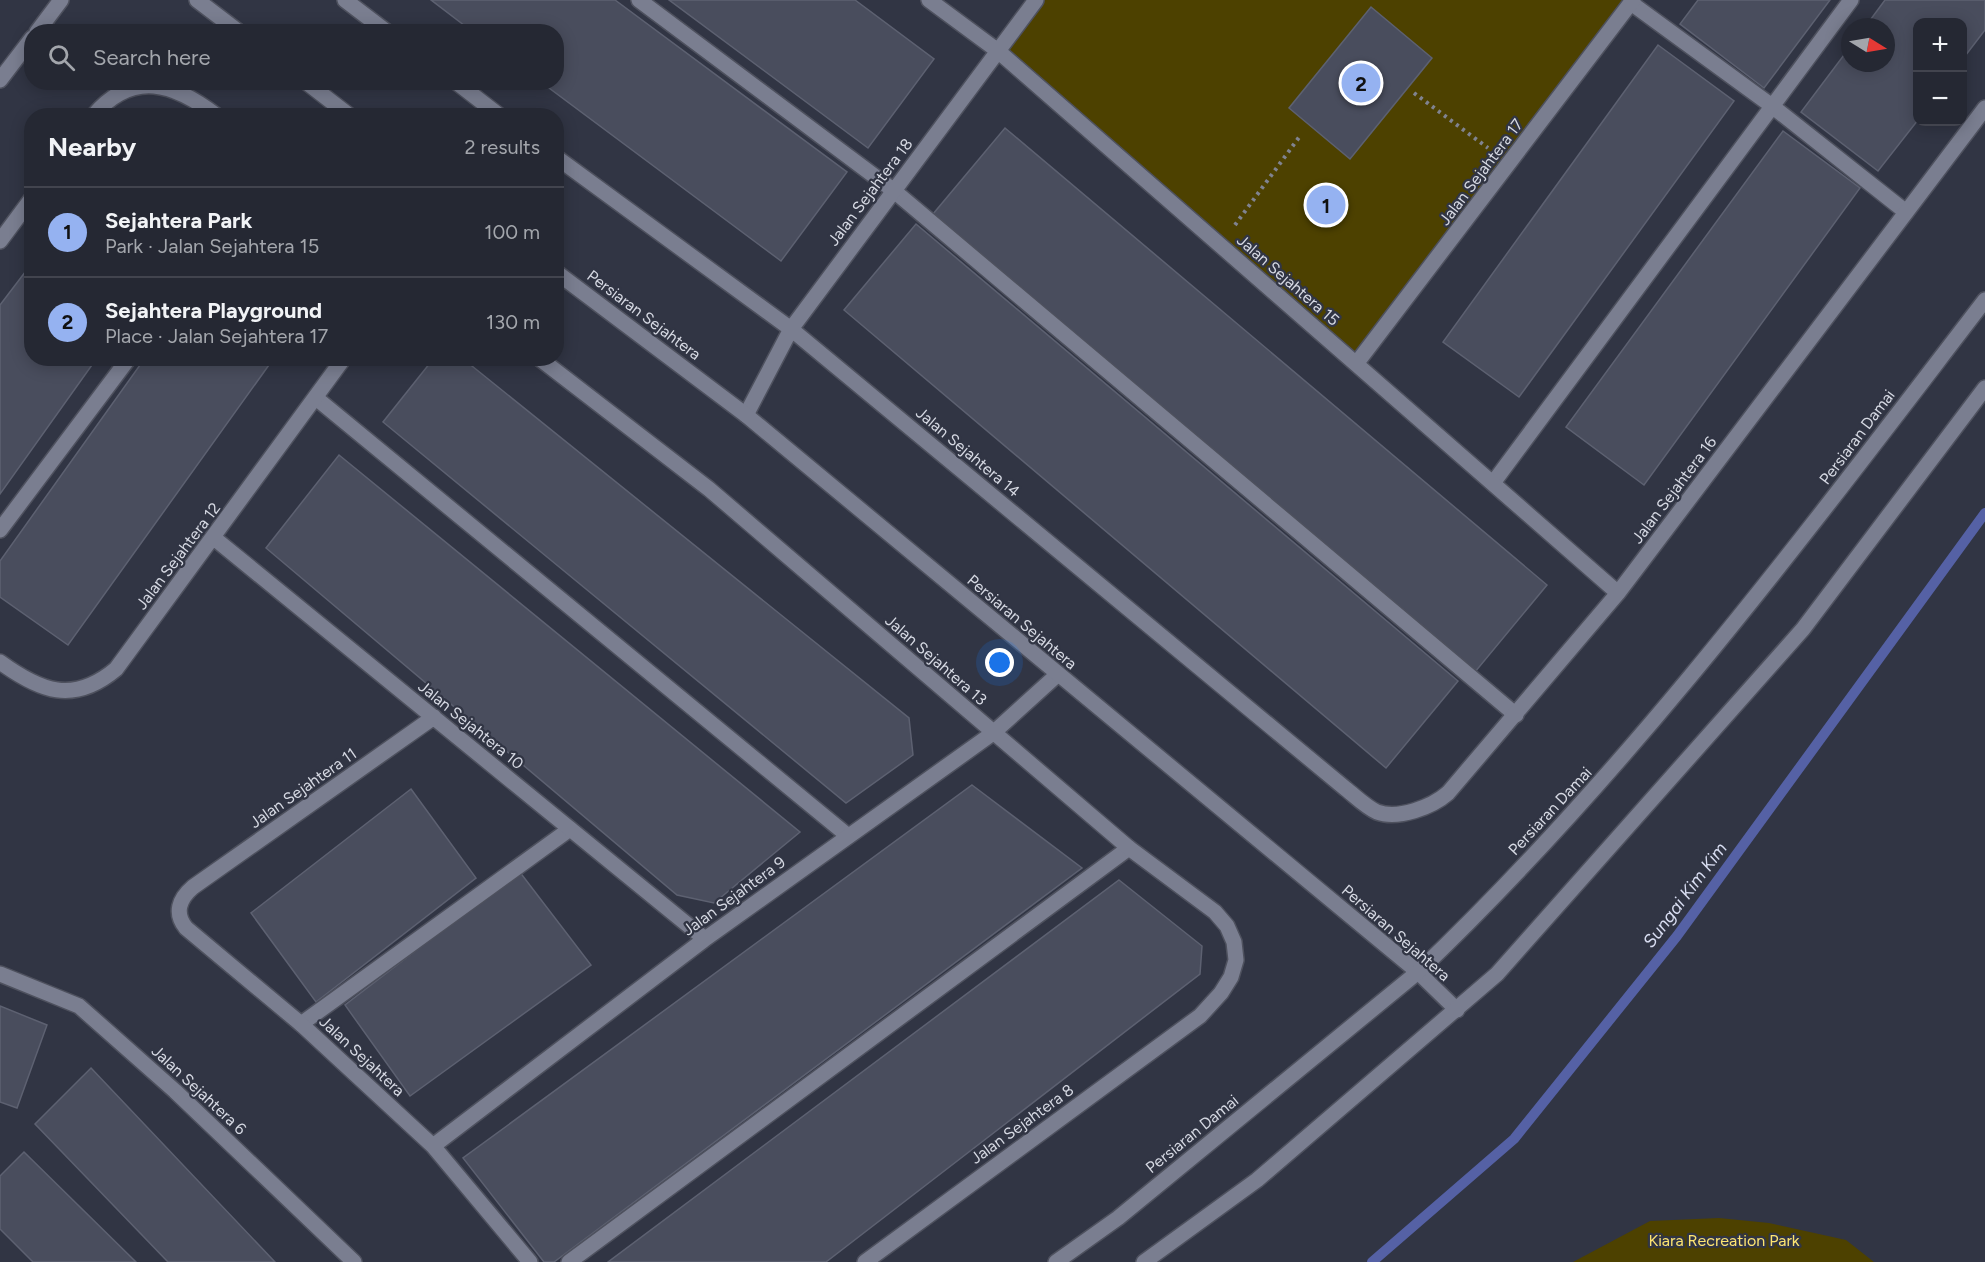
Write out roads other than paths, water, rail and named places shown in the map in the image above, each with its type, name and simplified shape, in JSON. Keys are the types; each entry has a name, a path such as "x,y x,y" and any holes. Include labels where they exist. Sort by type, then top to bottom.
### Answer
{"street":[{"path":"43,24 61,0"},
{"path":"197,0 228,24"},
{"path":"345,0 376,24"},
{"path":"639,0 893,190 1516,715"},
{"name":"Jalan Sejahtera 15","path":"929,0 998,51 1618,593"},
{"name":"Jalan Sejahtera 18","path":"746,415 790,329 1036,0"},
{"path":"1493,483 1851,0"},
{"path":"1632,1 1772,106 1906,212"},
{"name":"Jalan Sejahtera 17","path":"1356,363 1632,1"},
{"path":"0,80 24,48"},
{"path":"101,108 110,99 132,90"},
{"path":"178,90 205,108"},
{"path":"316,90 340,108"},
{"path":"466,90 490,108"},
{"name":"Jalan Sejahtera 16","path":"1346,789 1375,811 1384,814 1402,813 1431,804 1448,793 1618,593 1985,108"},
{"name":"Jalan Sejahtera 14","path":"564,164 790,329 1346,789"},
{"path":"0,241 24,209"},
{"name":"Persiaran Sejahtera","path":"564,278 746,415 1418,972 1457,1010"},
{"name":"Persiaran Damai","path":"1056,1262 1118,1218 1418,972 1462,931 1617,765 1763,590 1985,300"},
{"path":"0,530 123,366"},
{"name":"Jalan Sejahtera 12","path":"0,662 29,682 51,689 68,691 97,683 116,669 338,366"},
{"name":"Jalan Sejahtera 13","path":"549,366 709,489 1129,848 1215,912 1227,926 1234,942 1236,960 1231,977 1200,1016"},
{"path":"1144,1262 1257,1180 1497,974 1803,629 1985,388"},
{"path":"316,398 848,836"},
{"name":"Jalan Sejahtera 10","path":"214,538 705,939"},
{"name":"Jalan Sejahtera 9","path":"433,1146 705,939 993,733 1057,675"},
{"name":"Jalan Sejahtera 11","path":"193,887 434,717"},
{"path":"301,1024 570,829"},
{"path":"569,1262 1129,848"},
{"name":"Jalan Sejahtera","path":"193,887 180,903 179,916 182,923 301,1024 433,1146 530,1262"},
{"name":"Jalan Sejahtera 6","path":"0,974 80,1006 175,1091 354,1262"},
{"name":"Jalan Sejahtera 8","path":"865,1262 1200,1016"}],"waterway":[{"name":"Sungai Kim Kim","path":"1372,1262 1514,1139 1677,936 1985,513"}],"place":[{"name":"Sejahtera Playground","path":"1361,83"},
{"name":"Sejahtera Park","path":"1326,205"}],"park label":[{"name":"Kiara Recreation Park","path":"1724,1240"}]}
